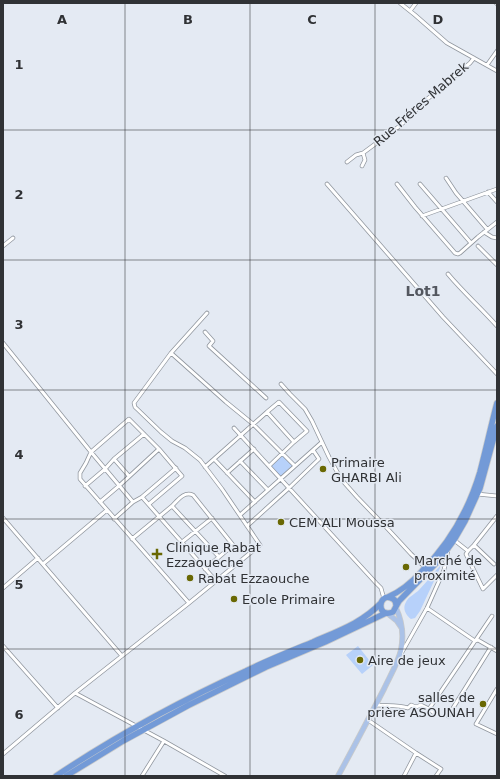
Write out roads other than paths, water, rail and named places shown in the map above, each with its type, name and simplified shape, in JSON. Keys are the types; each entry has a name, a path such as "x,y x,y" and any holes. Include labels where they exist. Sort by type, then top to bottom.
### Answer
{"highway":[{"path":"56,776 136,727 181,702 235,676 354,624 370,613 384,599 401,591 426,568 450,537 461,518 472,493 484,457 497,404"},
{"path":"66,776 189,704 240,679 387,613 393,612 399,601 440,559 454,540 465,521 477,494 497,426"},
{"path":"384,599 395,600 396,606"},
{"path":"384,599 381,608 387,613"}],"main road":[{"path":"338,776 376,705 397,661 401,648 402,628 396,606"},
{"path":"387,613 397,621 402,628"}],"street":[{"path":"400,3 447,43 497,71"},
{"path":"410,11 416,3"},
{"path":"487,65 497,51"},
{"name":"Rue Fréres Mabrek","path":"347,162 356,155 363,153 401,125 425,101 474,58"},
{"path":"362,166 366,160 363,153"},
{"path":"446,178 456,194 486,231 492,237 497,238"},
{"path":"327,184 443,317 497,374"},
{"path":"397,184 422,216 455,253 460,253 497,222"},
{"path":"420,184 471,243"},
{"path":"422,216 497,189"},
{"path":"488,192 497,202"},
{"path":"3,246 13,238"},
{"path":"478,246 497,265"},
{"path":"448,274 459,288 497,326"},
{"path":"3,754 75,693 189,604 260,545 220,485 200,460 161,432 135,407 134,404 170,353 207,313"},
{"path":"205,332 213,341 209,346 266,398"},
{"path":"3,343 133,502"},
{"path":"170,353 253,424 294,466"},
{"path":"281,384 304,409 314,424 329,457 341,478 357,497 426,568"},
{"path":"205,467 279,402 307,431"},
{"path":"267,412 294,442"},
{"path":"149,504 182,476 159,449 129,419 91,452 80,473 80,479 189,604"},
{"path":"269,466 314,424"},
{"path":"234,428 376,582 381,588 384,599"},
{"path":"85,486 144,434"},
{"path":"240,516 322,442"},
{"path":"100,502 120,486 159,449"},
{"path":"227,473 254,449"},
{"path":"247,526 319,459 313,450"},
{"path":"114,459 129,476"},
{"path":"214,459 255,502"},
{"path":"240,461 268,490"},
{"path":"114,519 176,468"},
{"path":"132,539 185,494 189,493 193,495 233,545 205,568"},
{"path":"477,494 497,496"},
{"path":"142,497 216,581"},
{"path":"172,506 219,557"},
{"path":"43,564 107,510"},
{"path":"497,516 466,554 483,590 497,575"},
{"path":"3,518 122,656"},
{"path":"182,542 212,518"},
{"path":"454,540 468,551"},
{"path":"474,545 494,564"},
{"path":"397,661 427,608 444,570 448,548"},
{"path":"3,588 38,558"},
{"path":"427,608 475,641 478,640 497,651"},
{"path":"429,709 492,616"},
{"path":"3,646 58,708"},
{"path":"448,716 490,647"},
{"path":"497,689 476,724 497,734"},
{"path":"75,693 225,776"},
{"path":"376,705 400,705 408,708 410,704 416,707 421,705 434,713"},
{"path":"368,720 441,769 436,776"},
{"path":"142,776 164,741"},
{"path":"404,776 416,753"}],"place":[{"name":"Primaire GHARBI Ali","path":"323,469"},
{"name":"CEM ALI Moussa","path":"281,522"},
{"name":"Clinique Rabat Ezzaoueche","path":"157,554"},
{"name":"Marché de proximité","path":"406,567"},
{"name":"Rabat Ezzaouche","path":"190,578"},
{"name":"Ecole Primaire","path":"234,599"},
{"name":"Aire de jeux","path":"360,660"},
{"name":"salles de prière ASOUNAH","path":"483,704"}],"district":[{"name":"Lot1","path":"423,291"}]}
